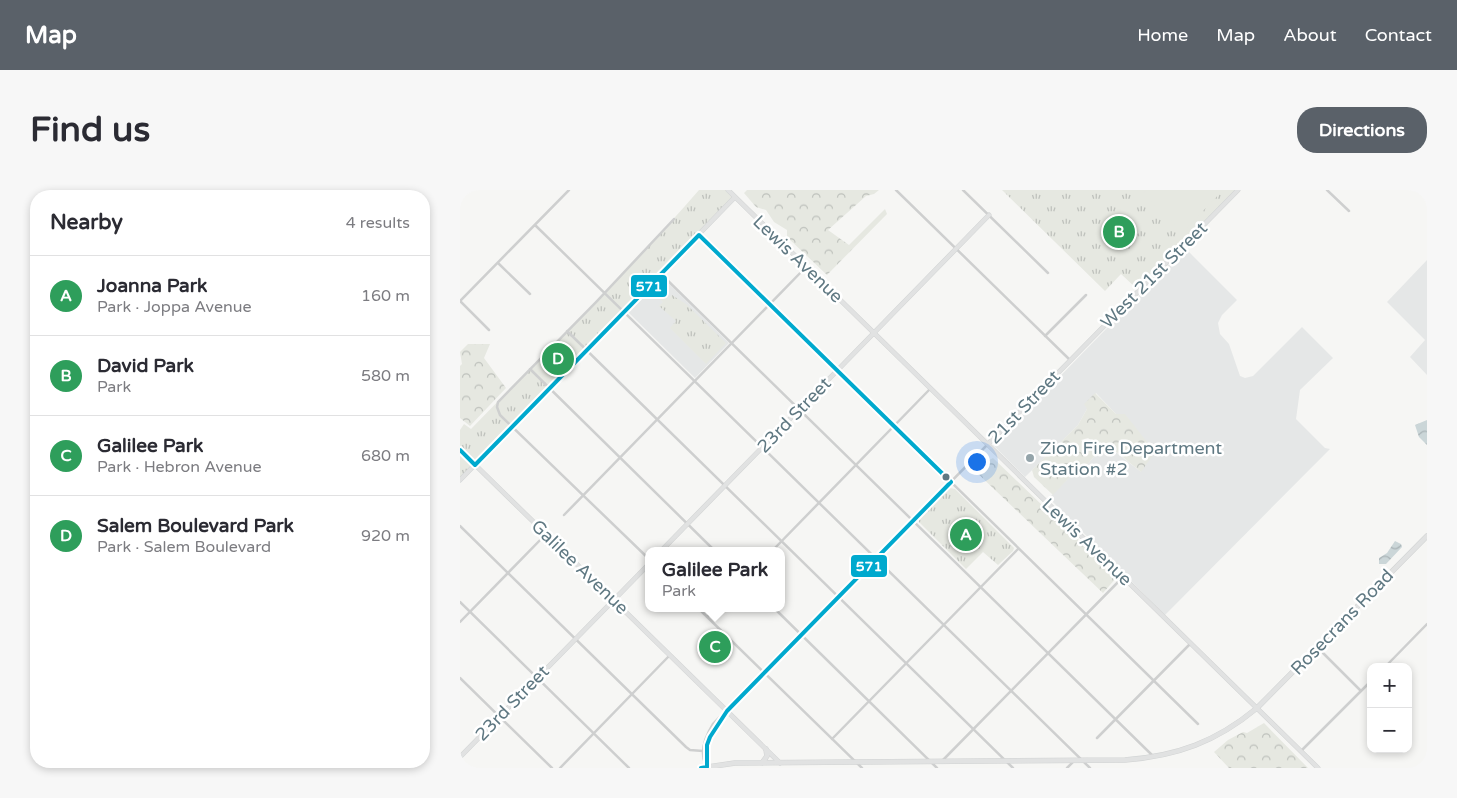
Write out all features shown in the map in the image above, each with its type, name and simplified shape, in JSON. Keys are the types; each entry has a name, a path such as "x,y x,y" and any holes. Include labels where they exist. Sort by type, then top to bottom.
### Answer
{"main road":[{"name":"Rosecrans Road","path":"701,768 729,764 795,762 1125,760 1154,757 1192,747 1228,730 1257,708 1427,536"},
{"path":"762,763 767,756 766,749"},
{"path":"791,768 795,762"}],"street":[{"path":"489,330 460,301 569,190"},
{"name":"Lewis Avenue","path":"728,190 1318,768"},
{"path":"896,190 1070,360"},
{"path":"964,190 1048,273"},
{"name":"West 21st Street","path":"1070,360 1238,190"},
{"path":"1327,190 1349,211"},
{"path":"460,480 735,197"},
{"name":"23rd Street","path":"665,547 989,215"},
{"path":"645,555 500,415 497,407 498,402 674,219"},
{"path":"535,225 603,294 1090,768"},
{"path":"699,235 1198,724"},
{"path":"498,263 530,294"},
{"path":"564,515 806,267"},
{"path":"661,274 1154,757"},
{"path":"1046,336 1086,295"},
{"path":"567,331 839,596 1012,768"},
{"name":"21st Street","path":"708,767 703,744 709,731 721,716 1070,360"},
{"path":"530,369 711,547"},
{"path":"776,547 930,389"},
{"name":"Galilee Avenue","path":"460,450 786,768"},
{"path":"460,526 686,747 690,750 705,751"},
{"path":"460,622 546,534"},
{"path":"832,739 1018,549"},
{"name":"23rd Street","path":"460,757 645,568"},
{"path":"942,761 1123,577"},
{"path":"460,602 630,768"},
{"path":"702,612 862,768"},
{"path":"707,617 712,612"},
{"path":"778,612 937,768"},
{"path":"1389,663 1427,624"},
{"path":"1097,738 1191,643"},
{"path":"1317,648 1361,691"},
{"path":"560,768 670,655"},
{"path":"460,678 552,768"},
{"path":"1301,752 1367,685"},
{"path":"1067,768 1074,760"}],"shaded area":[{"path":"1185,248 1237,300 1222,315 1218,323 1220,334 1229,344 1240,376 1245,378 1253,376 1302,327 1333,358 1300,390 1296,419 1325,448 1330,449 1165,615 1049,498 1079,467 1086,466 1107,445 1141,472 1116,414 1096,393 1078,425 1025,477 993,445"},
{"path":"1427,260 1427,375 1410,357 1425,340 1387,302"},
{"path":"662,277 729,343 695,378 628,312"}],"green space":[{"path":"699,190 728,190 735,197 460,480 460,430 464,424 471,429 616,281"},
{"path":"747,190 879,190 874,194 866,196 828,230 849,245 885,209 887,214 827,275 787,237 787,230 774,222 766,210 756,207 744,193"},
{"path":"1002,190 1237,190 1136,288 1121,274 1105,291"},
{"path":"1146,190 1223,190 1183,232 1143,194"},
{"path":"1131,215 1144,226 1125,250 1111,239"},
{"path":"661,293 668,299 672,295 686,304 726,343 706,364 670,328 676,321 659,306 663,302 658,297"},
{"path":"468,344 490,344 484,358 506,388 470,426 460,418 460,366 462,364 460,352"},
{"path":"1095,393 1116,414 1125,414 1155,452 1141,472 1108,445 1102,449 1088,438 1081,440 1097,453 1086,466 1079,467 1053,495 1034,477 1032,470 1078,425 1087,409 1084,404"},
{"path":"993,458 1117,577 1103,593 973,469"},
{"path":"950,488 955,489 1014,548 998,565 983,552 966,569 919,522 919,519"},
{"path":"1264,723 1308,768 1229,768 1214,752 1228,740 1243,732 1247,733"}],"water":[{"path":"1427,420 1427,445 1419,437 1415,425"},
{"path":"1395,541 1401,544 1402,547 1386,564 1379,564 1379,558 1387,553"}],"transit line":[{"name":"571","path":"460,450 475,465 699,235 951,482 727,711 707,745 707,767 701,768"}],"place":[{"name":"David Park","path":"1119,232"},
{"name":"Salem Boulevard Park","path":"558,359"},
{"name":"Zion Fire Department Station #2","path":"1030,458"},
{"name":"Joanna Park","path":"966,535"},
{"name":"Galilee Park","path":"715,647"}]}
